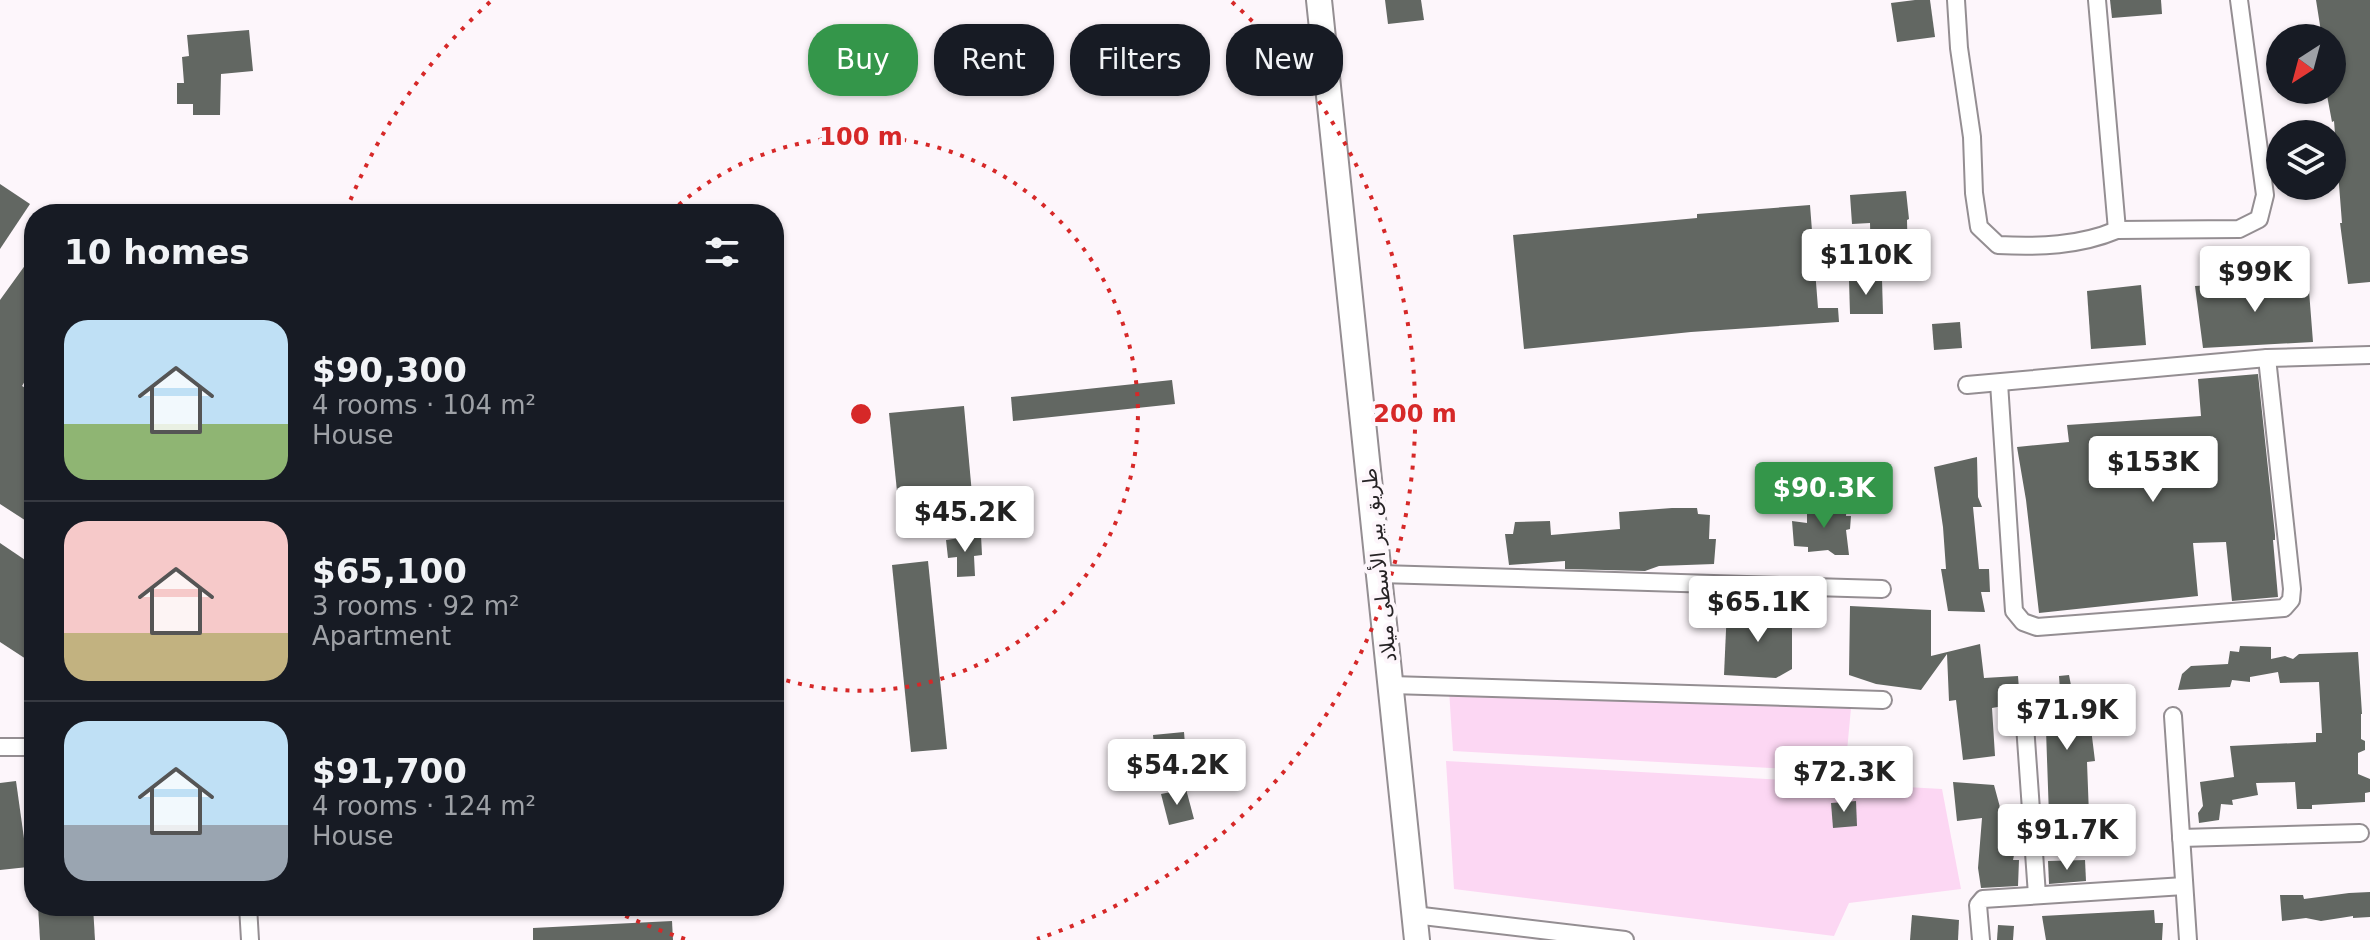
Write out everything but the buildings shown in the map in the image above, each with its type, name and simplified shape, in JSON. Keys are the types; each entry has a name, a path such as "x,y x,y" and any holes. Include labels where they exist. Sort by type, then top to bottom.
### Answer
{"main road":[{"name":"طريق بير الأسطى ميلاد","path":"1319,0 1417,940"}],"street":[{"path":"1956,0 1979,227 1998,245 2034,247 2077,242 2117,230 2239,229 2259,219 2265,195 2239,0"},
{"path":"2097,0 2117,230"},
{"path":"1967,385 2267,358 2370,355"},
{"path":"1999,383 2014,611 2023,622 2037,627 2284,608 2291,600 2292,589 2267,358"},
{"path":"1380,574 1882,589"},
{"path":"1391,685 1883,700"},
{"path":"2173,716 2188,940"},
{"path":"2025,725 2037,895"},
{"path":"0,747 24,747"},
{"path":"2181,838 2360,833"},
{"path":"1981,940 1978,905 1983,899 2184,886"},
{"path":"1414,915 1625,940"},
{"path":"249,916 250,940"}],"shaded area":[{"path":"1449,690 1851,708 1845,772 1453,751"},
{"path":"1446,761 1942,789 1961,889 1849,903 1834,936 1454,889"}]}
